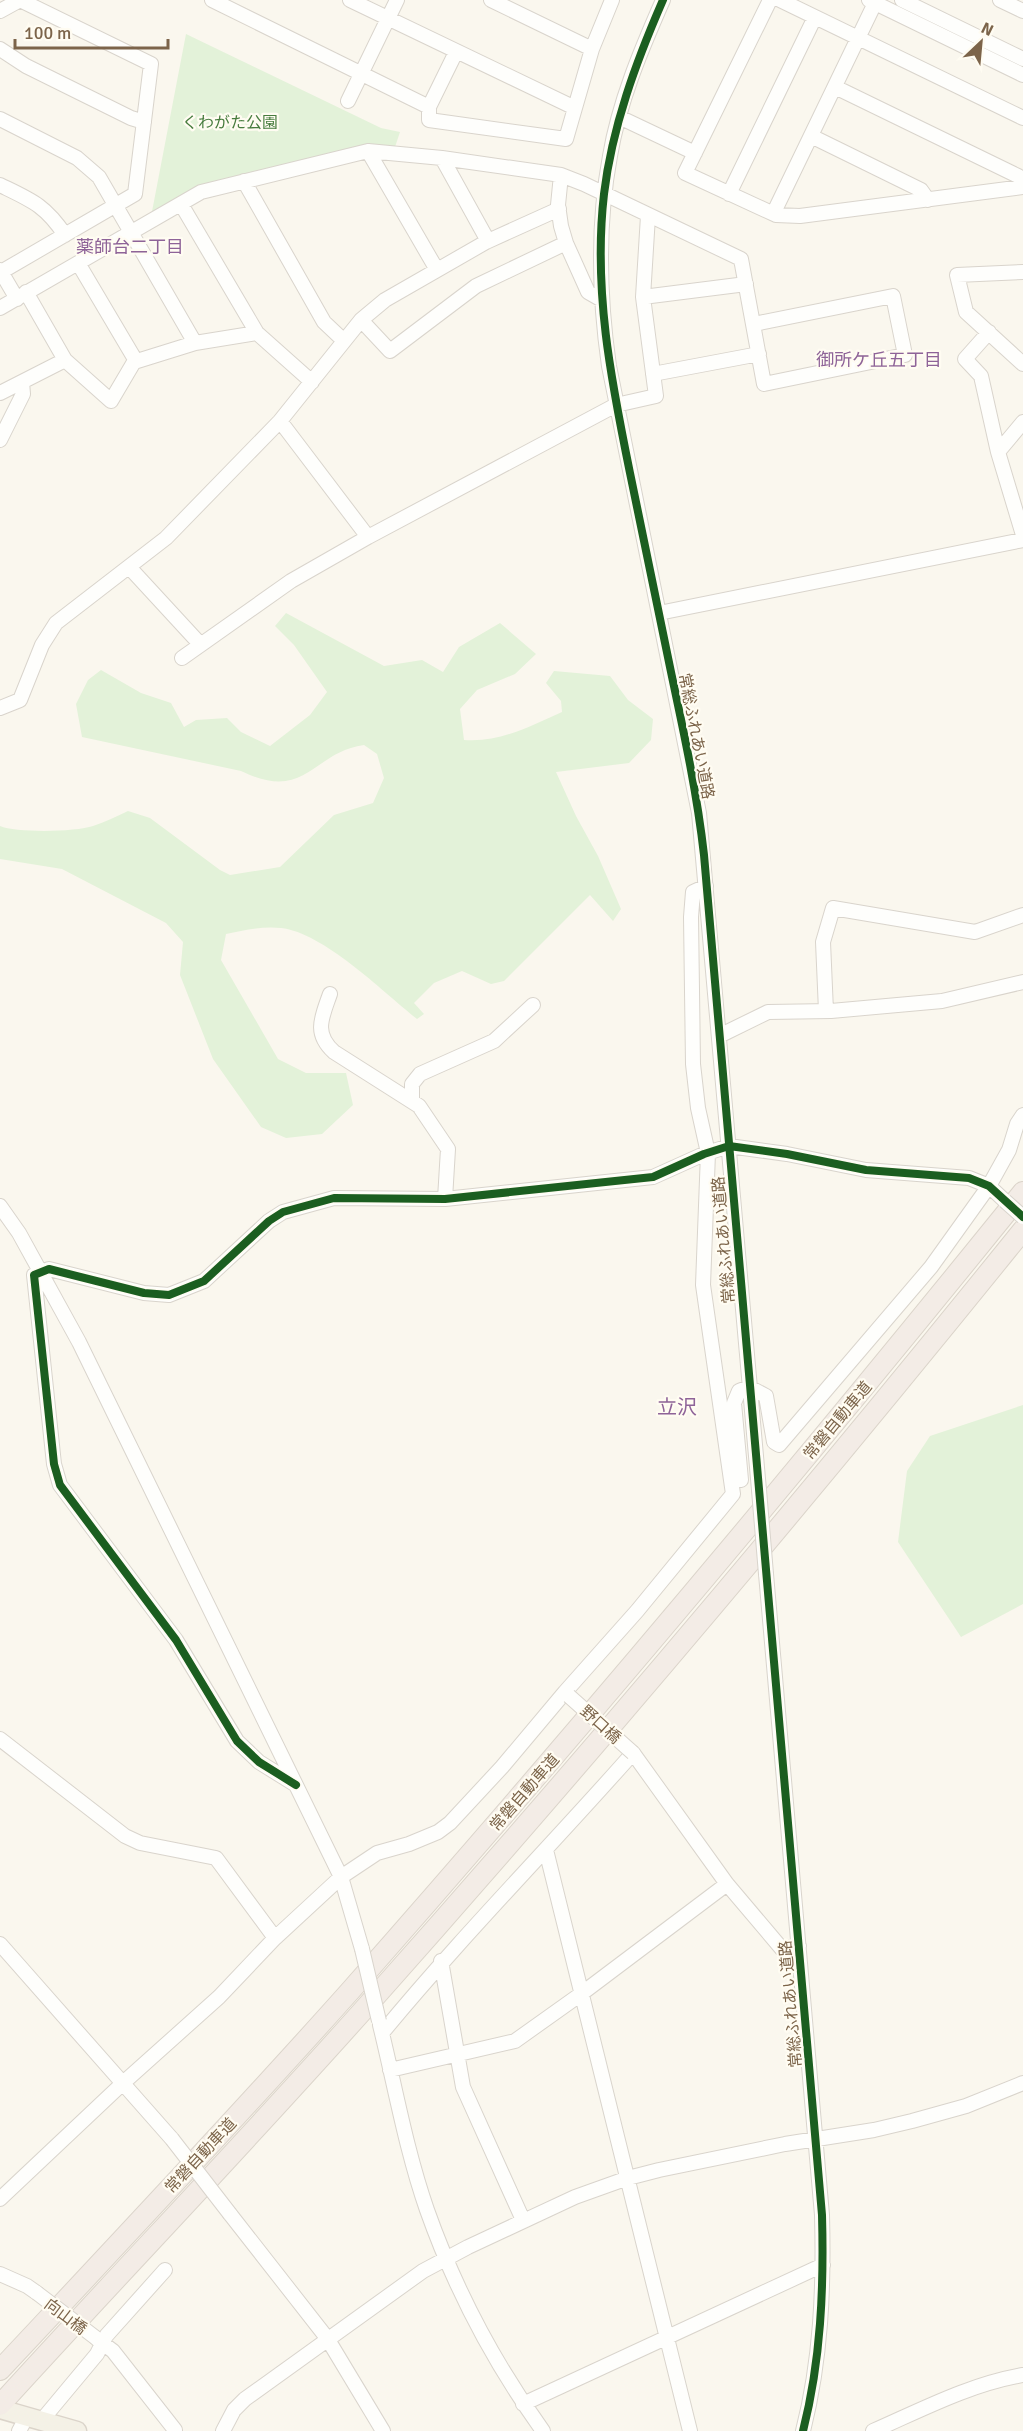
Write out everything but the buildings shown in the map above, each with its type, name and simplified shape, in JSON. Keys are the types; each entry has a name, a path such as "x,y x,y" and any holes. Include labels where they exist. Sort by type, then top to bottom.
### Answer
{"highway":[{"name":"常磐自動車道","path":"0,2370 340,2002 498,1822 683,1605 1014,1197"},
{"name":"常磐自動車道","path":"0,2407 280,2102 524,1828 702,1620 1023,1230"}],"main road":[{"path":"0,2407 26,2420 77,2431"}],"street":[{"path":"0,11 20,0 151,63 135,194 1,271 22,296 65,360 111,401 136,361 195,343 257,333"},
{"path":"212,0 429,107"},
{"path":"350,0 575,108"},
{"path":"348,101 397,0"},
{"path":"491,0 592,49"},
{"path":"456,52 429,107 429,120 566,139 592,49 612,0"},
{"name":"常総ふれあい道路","path":"663,0 638,61 619,117 610,154 600,238 602,300 605,344 616,405 697,801 706,886 822,2215 823,2303 818,2348 803,2431"},
{"path":"770,0 685,173 776,215 800,216 1023,187 1018,176 835,87"},
{"path":"780,0 1023,118"},
{"path":"902,0 919,4 1023,59"},
{"path":"1000,0 1023,11"},
{"path":"776,215 776,208 859,38 872,2 1023,75"},
{"path":"729,194 815,17"},
{"path":"0,49 26,66 131,118 144,122"},
{"path":"619,117 695,153"},
{"path":"0,119 60,148 88,165 104,183 130,233 195,343"},
{"path":"811,136 921,190 928,200"},
{"path":"368,152 437,270"},
{"path":"0,308 201,192 368,152 442,158 561,176 741,259 764,384 906,355 892,296 754,324"},
{"path":"442,158 488,241"},
{"path":"561,176 559,209 566,243 588,292 602,300"},
{"path":"244,181 324,322 343,340"},
{"path":"0,184 39,205 52,217 64,235"},
{"path":"182,204 257,333 312,382"},
{"path":"0,708 20,700 42,645 56,623 166,538 280,421 361,320 385,300 488,241 559,209"},
{"path":"182,658 291,581 368,537 616,405 656,396 643,297 648,216"},
{"path":"361,320 390,351 476,286 566,243"},
{"path":"78,263 136,361"},
{"path":"1022,272 957,275 966,312 1023,364"},
{"path":"643,297 746,284"},
{"path":"989,332 965,359 981,376 998,452 1023,536"},
{"path":"653,374 759,354"},
{"path":"0,393 65,360"},
{"path":"0,440 23,394 22,382"},
{"path":"280,421 368,537"},
{"path":"998,452 1023,422"},
{"path":"659,613 1023,540"},
{"path":"129,567 200,644"},
{"path":"706,886 693,892 691,917 693,1064 698,1108 708,1153 703,1285 733,1494"},
{"path":"826,1011 823,942 833,908 975,932 1023,915"},
{"path":"719,1036 768,1012 826,1011 942,1001 1023,982"},
{"path":"330,994 322,1016 320,1030 324,1042 334,1052 419,1106 448,1149 446,1199"},
{"path":"412,1101 412,1084 420,1074 494,1041 533,1005"},
{"path":"0,2199 219,1996 275,1938 341,1877 377,1853 409,1844 438,1832 502,1767 567,1694 741,1484 734,1402 739,1391 749,1387 766,1396 771,1431 774,1442 779,1446 931,1267 989,1186 1009,1150 1017,1124 1023,1115"},
{"path":"296,1785 259,1762 237,1741 176,1640 60,1485 54,1464 34,1275 49,1269 144,1293 169,1295 204,1281 269,1221 283,1212 334,1198 446,1199 653,1177 729,1146 787,1154 866,1170 969,1178 1014,1197 1023,1216"},
{"path":"0,1206 16,1228 79,1342 341,1877 362,1949 390,2070 427,2209 445,2259 485,2341 523,2404 543,2431"},
{"name":"野口橋","path":"567,1694 633,1753 728,1884 782,1949 798,1946"},
{"path":"0,1739 125,1836 141,1843 216,1858 275,1938"},
{"path":"380,2027 546,1850 633,1753"},
{"path":"546,1850 669,2338 690,2431"},
{"path":"390,2070 515,2041 728,1884"},
{"path":"0,1944 172,2139 327,2338 383,2431"},
{"path":"441,1961 463,2086 523,2220"},
{"path":"223,2431 234,2410 245,2399 423,2271 523,2220 575,2197 628,2178 785,2144 874,2130 966,2106 1023,2083"},
{"path":"523,2404 823,2265"},
{"path":"26,2420 97,2354 100,2341 165,2270"},
{"name":"向山橋","path":"0,2274 37,2293 113,2351 175,2430"},
{"path":"873,2431 962,2392 1005,2378 1023,2375"}],"green space":[{"name":"くわがた公園","path":"186,34 381,128 400,132 393,153 201,192 150,222"},
{"path":"286,613 384,666 422,660 443,672 459,647 500,623 536,654 515,674 477,690 460,709 464,740 502,736 527,728 562,712 561,701 546,683 554,671 610,676 628,700 653,719 651,740 629,763 556,772 598,856 621,909 613,921 590,895 504,981 491,984 462,971 434,983 414,1003 424,1014 417,1019 352,965 315,940 298,932 267,928 226,934 221,960 278,1059 306,1073 346,1073 353,1105 322,1134 286,1138 261,1127 213,1059 180,975 183,942 166,923 62,869 0,859 0,826 32,831 74,830 93,826 128,811 150,818 230,875 280,867 334,815 373,803 384,778 377,754 364,745 346,749 295,779 281,781 263,779 241,771 82,737 76,704 88,680 101,670 141,693 171,703 184,727 196,720 227,718 241,732 270,746 310,715 327,692 294,645 275,626"},
{"path":"1023,1405 1023,1604 961,1637 898,1542 907,1471 930,1436"}],"cycle path":[{"path":"663,0 626,95 613,144 604,194 601,229 602,300 616,404 690,763 704,855 822,2215 820,2324 814,2378 803,2431"},
{"path":"296,1785 259,1762 237,1741 176,1640 60,1485 54,1464 34,1275 49,1269 144,1293 169,1295 204,1281 269,1221 283,1212 334,1198 445,1199 653,1177 704,1154 729,1146 787,1154 866,1170 969,1178 989,1186 1023,1217"}],"district":[{"name":"薬師台二丁目","path":"130,247"},
{"name":"御所ケ丘五丁目","path":"879,360"},
{"name":"立沢","path":"677,1407"}]}
